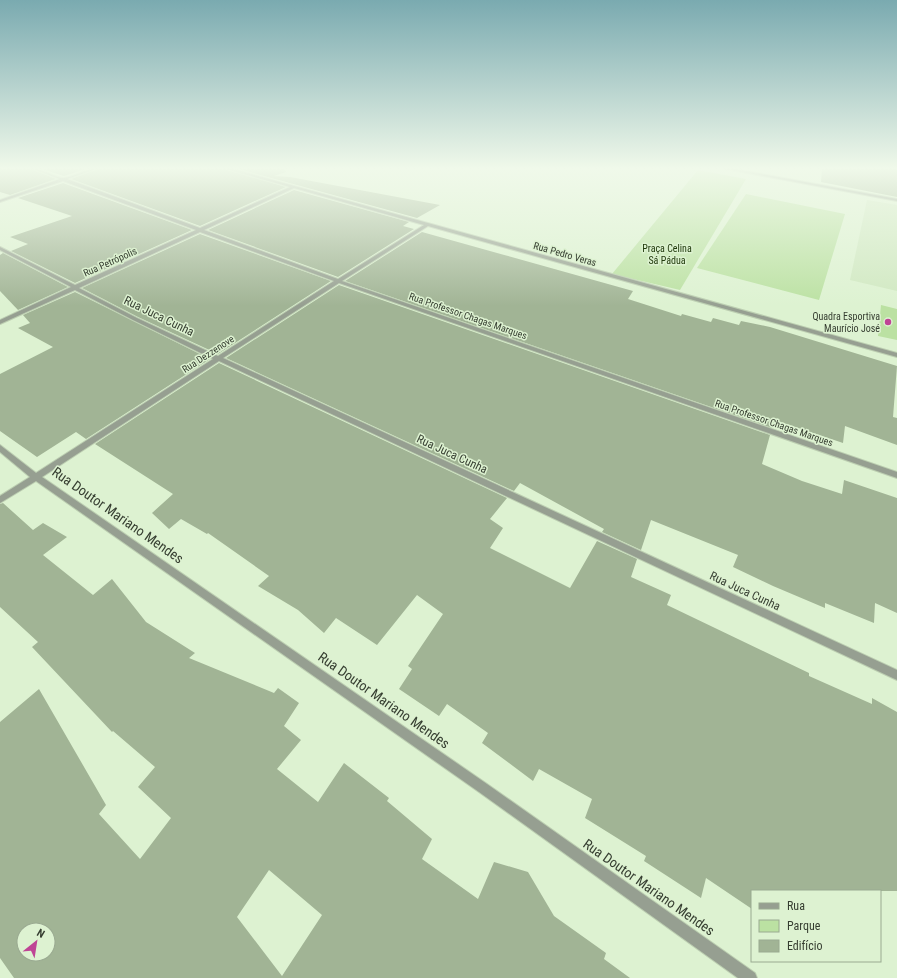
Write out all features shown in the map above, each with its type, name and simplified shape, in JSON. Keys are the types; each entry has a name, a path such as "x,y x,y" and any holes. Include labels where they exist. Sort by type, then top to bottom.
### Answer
{"street":[{"name":"Rua Professor Chagas Marques","path":"159,215 338,281 897,475"},
{"name":"Rua Petrópolis","path":"0,322 235,215"},
{"name":"Rua Pedro Veras","path":"389,215 897,355"},
{"name":"Rua Dezzenove","path":"0,500 427,225"},
{"name":"Rua Juca Cunha","path":"0,248 77,287 135,319 219,359 897,675"},
{"name":"Rua Doutor Mariano Mendes","path":"0,448 36,476 476,783 750,978"}],"shaded area":[{"path":"864,215 897,215 897,291 850,280"}],"green space":[{"name":"Praça Celina Sá Pádua","path":"661,215 725,215 680,290 612,274"},
{"path":"732,215 845,215 819,300 697,268"},
{"name":"Quadra Esportiva Maurício José","path":"881,305 897,309 897,340 878,336"}],"building":[{"path":"68,215 150,215 192,230 75,283 11,251 28,244 10,237 72,216"},
{"path":"169,215 225,215 200,226"},
{"path":"241,215 383,215 409,222 403,226 414,229 338,277 208,230"},
{"path":"405,215 423,215 417,218"},
{"path":"422,232 633,291 628,299 681,316 682,314 711,322 713,318 739,325 741,321 770,327 897,366 893,417 897,418 897,445 845,426 843,443 775,420 772,428 345,281"},
{"path":"200,234 331,281 218,354 138,317 82,288"},
{"path":"3,253 68,287 18,310 0,291 0,255"},
{"path":"339,285 770,435 762,464 802,481 842,494 844,480 897,498 897,613 875,603 874,623 825,603 825,608 733,567 738,555 651,520 641,550 602,532 604,529 520,483 514,491 226,358"},
{"path":"75,292 210,359 86,439 76,432 37,457 0,431 0,374 53,347 18,328 30,323 23,315"},
{"path":"219,363 507,498 490,519 503,528 490,548 570,588 597,541 637,559 631,577 671,595 667,605 809,673 809,676 872,704 872,698 897,712 897,891 751,890 751,908 706,878 701,898 644,861 646,856 585,818 592,799 539,769 533,781 482,743 488,733 447,704 439,716 399,689 412,669 408,666 443,614 417,595 377,645 336,618 324,633 298,610 258,586 269,576 208,533 207,534 181,519 169,529 152,513 173,494 95,444"},
{"path":"3,503 33,530 43,523 67,537 43,555 93,595 112,579 146,622 195,653 189,658 274,693 278,688 299,703 284,726 301,740 277,769 318,802 344,763 389,798 387,801 432,839 422,859 478,899 494,862 528,872 554,916 606,953 604,959 630,978 14,978 0,958 0,722 39,689 106,805 99,814 140,859 171,818 138,787 155,767 113,731 112,732 32,647 38,642 0,607 0,504","holes":["269,870 322,915 282,976 237,917"]}],"place":[{"name":"Quadra Esportiva Maurício José","path":"888,322"}]}
